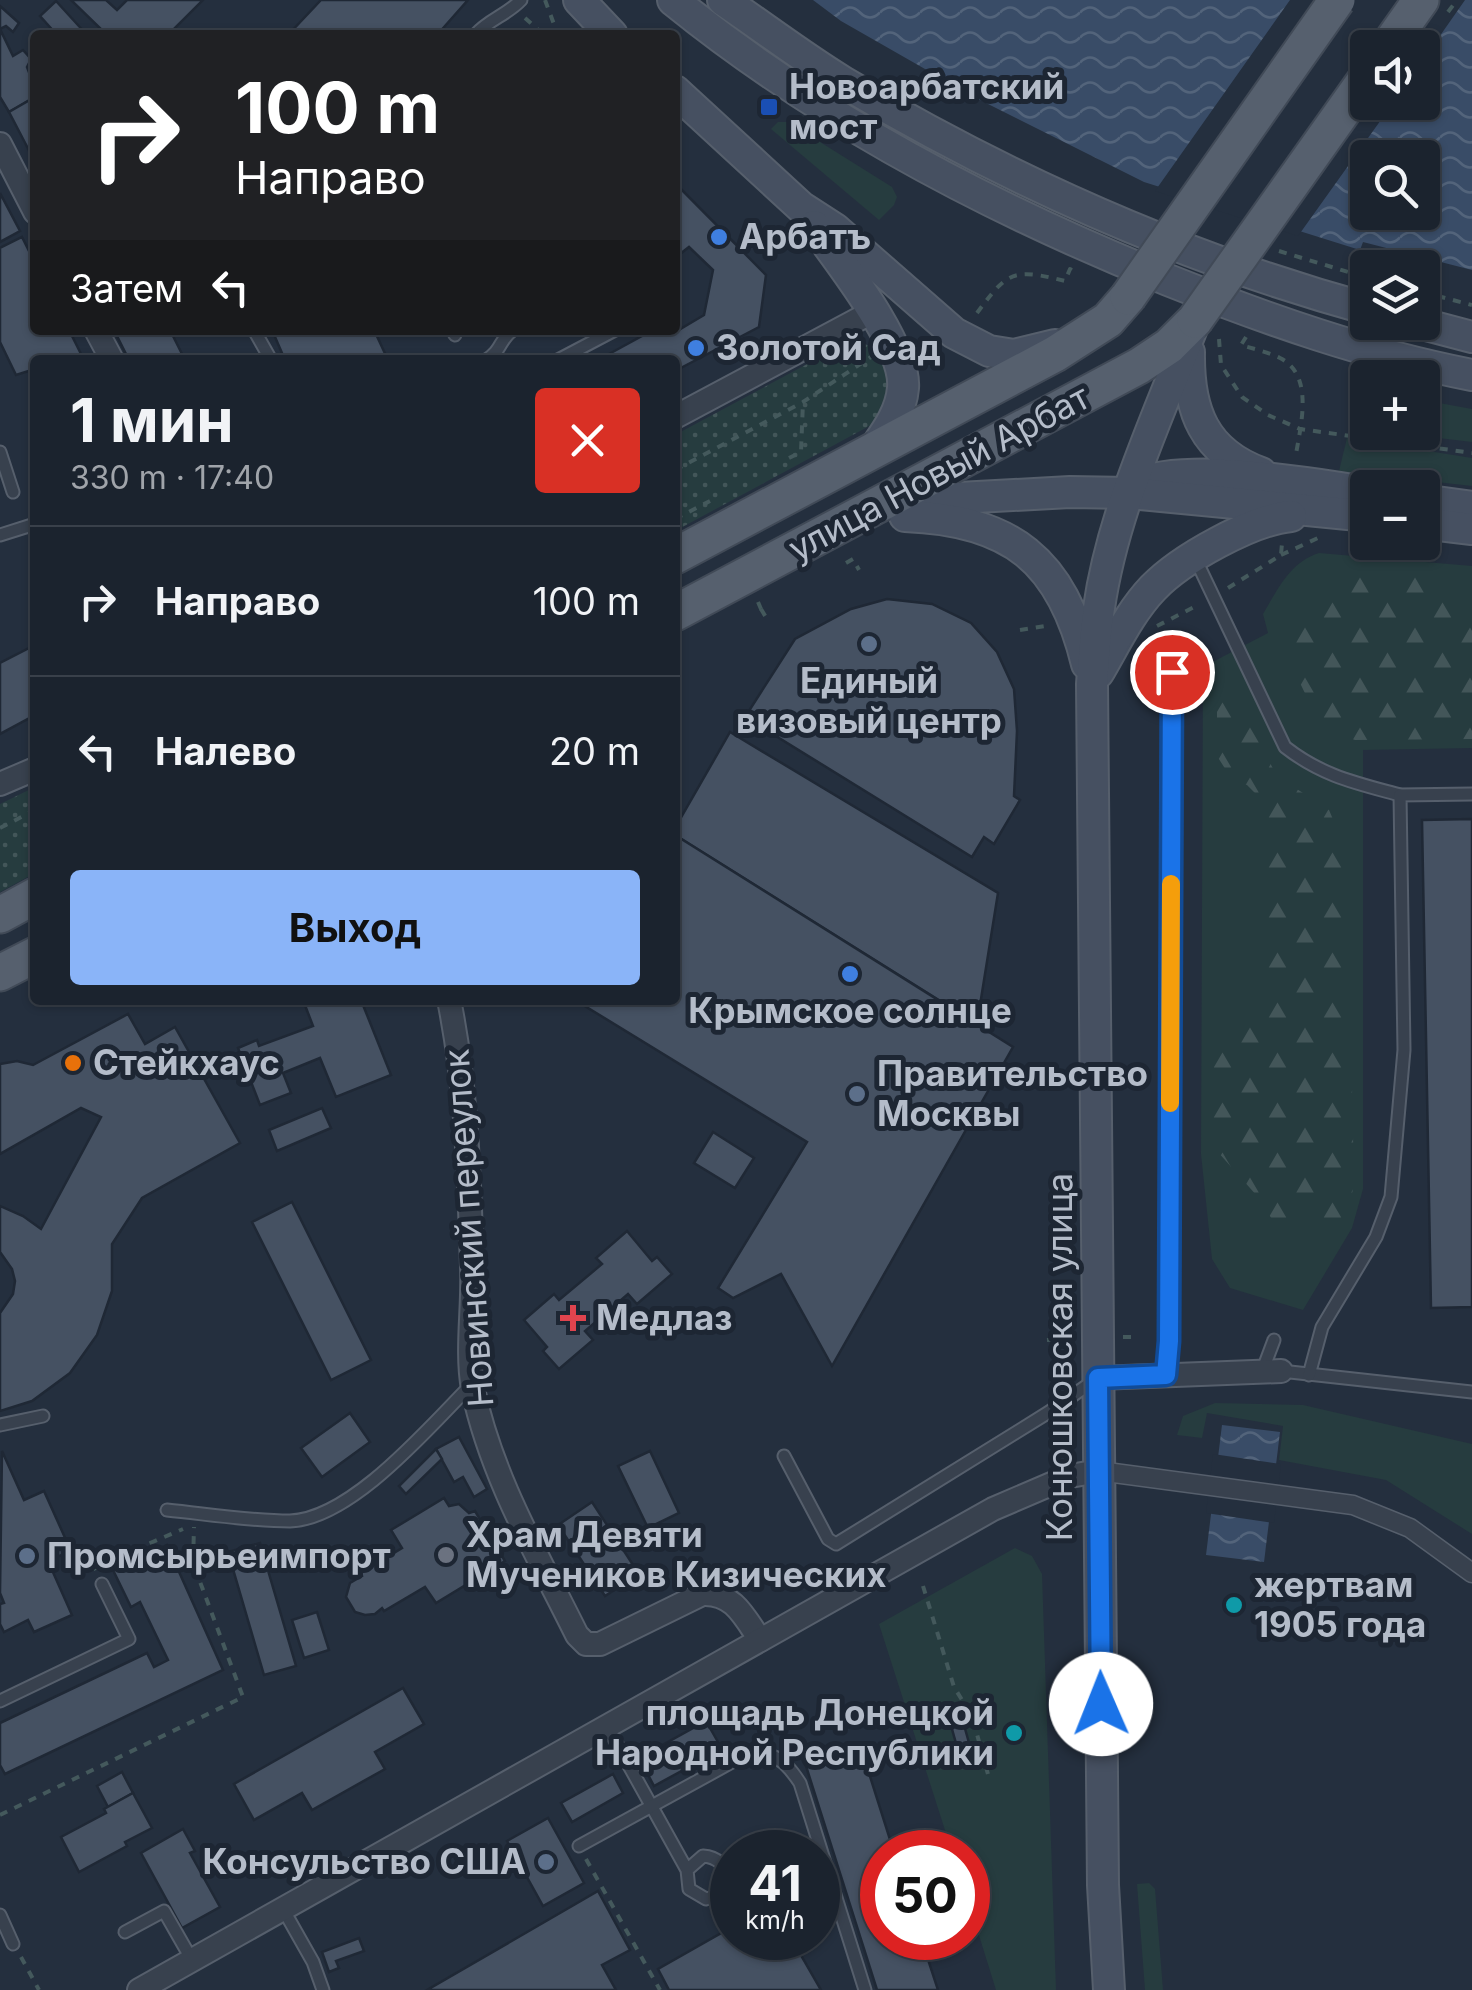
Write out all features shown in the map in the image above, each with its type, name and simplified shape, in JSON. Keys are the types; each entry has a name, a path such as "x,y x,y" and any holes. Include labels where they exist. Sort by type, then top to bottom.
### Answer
{"main road":[{"path":"673,0 784,84 993,203 1098,252 1274,322 1472,375"},
{"path":"723,0 841,80 1002,171 1116,223 1280,286 1350,305"},
{"name":"улица Новый Арбат","path":"680,553 1108,320 1128,298 1337,0"},
{"path":"1400,30 1421,0"},
{"path":"680,97 801,207 835,229 970,344 1014,355 1086,335"},
{"name":"улица Новый Арбат","path":"680,610 1210,325 1350,104"},
{"path":"801,207 891,341 903,374 903,389 892,425 873,450"},
{"path":"1210,325 1189,376 1191,398 1210,439 1237,464 1286,473 1350,512"},
{"name":"Конюшковская улица","path":"1110,1990 1103,1885 1092,684 1099,607 1131,489 1210,325"},
{"path":"1440,329 1472,338"},
{"path":"1131,489 1156,476 1286,473"},
{"path":"885,502 1131,489 1350,514"},
{"path":"1440,502 1472,506"},
{"path":"1092,684 1137,608 1155,586 1195,558 1237,534 1284,516 1350,514"},
{"path":"843,524 908,516 970,523 998,532 1027,553 1050,577 1079,632 1092,684"},
{"path":"1440,525 1472,529"},
{"path":"0,914 30,899"},
{"path":"0,973 30,957"}],"street":[{"path":"0,144 30,202"},
{"path":"680,414 872,312"},
{"path":"0,784 30,771"},
{"name":"Новинский переулок","path":"450,1005 462,1064 472,1270 472,1384 485,1435 509,1497 580,1640 593,1646 600,1644 702,1594 718,1593 732,1601 760,1640"},
{"path":"1098,1378 1272,1371"},
{"path":"139,1990 993,1509 1070,1476 1099,1471 1353,1504 1410,1528 1472,1573"}],"lane":[{"path":"479,30 488,20 518,4"},
{"path":"568,355 606,335"},
{"path":"0,452 13,492"},
{"path":"0,535 30,526"},
{"path":"1195,558 1285,747 1311,767 1400,795 1472,794"},
{"path":"1166,1375 1172,672"},
{"path":"1310,1374 1322,1326 1376,1237 1390,1196 1404,1050 1400,795"},
{"path":"1274,1340 1272,1371 1472,1392"},
{"path":"784,1456 828,1539 836,1544 1050,1412 1098,1378"},
{"path":"167,1510 294,1521 330,1508 365,1490 472,1384"},
{"path":"0,1425 43,1416"},
{"path":"0,1701 129,1639 102,1584"},
{"path":"607,1726 686,1870"},
{"path":"579,1846 732,1762 754,1754 772,1754 788,1765 800,1784 865,1990"},
{"path":"283,1908 313,1962 323,1990"},
{"path":"126,1932 164,1910 192,1960"},
{"path":"0,1915 13,1944"}],"path":[{"path":"545,0 556,30"},
{"path":"518,4 540,30"},
{"path":"1265,246 1350,272"},
{"path":"977,314 993,289 1008,276 1034,273 1065,281 1070,270"},
{"path":"1440,297 1472,306"},
{"path":"1210,325 1221,365 1242,397 1268,415 1300,429 1472,453"},
{"path":"1241,345 1284,359 1296,372 1304,408 1286,473"},
{"path":"680,467 803,402 875,354"},
{"path":"789,458 800,452 803,402"},
{"path":"680,516 710,501"},
{"path":"1281,555 1350,516"},
{"path":"846,563 853,559 859,570"},
{"path":"745,607 757,600 767,619"},
{"path":"762,609 768,605"},
{"path":"1020,630 1039,625 1053,628"},
{"path":"0,828 30,813"},
{"path":"0,1814 244,1697 193,1563 194,1524 94,1567 102,1584"},
{"path":"922,1586 954,1687 972,1716 988,1778"},
{"path":"579,1846 660,1990"},
{"path":"13,1944 38,1990"}],"green space":[{"path":"778,122 788,122 892,187 897,197 894,205 879,220 771,129"},
{"path":"854,339 877,352 887,367 887,412 873,424 680,528 680,432"},
{"path":"1440,403 1472,409 1472,442 1440,438"},
{"path":"1347,438 1350,450 1422,450 1472,458 1472,486 1440,482 1440,470 1339,471"},
{"path":"1319,553 1350,556 1350,560 1472,566 1472,748 1363,750 1363,1189 1352,1228 1303,1310 1230,1288 1212,1259 1201,1154 1203,667 1268,633 1263,614 1292,570"},
{"path":"1367,574 1431,575 1445,581 1472,613 1472,739 1355,740 1327,730 1317,718 1285,652 1286,637 1292,622 1320,607 1331,585"},
{"path":"1233,693 1263,731 1269,761 1277,776 1329,810 1347,852 1354,1183 1344,1220 1328,1237 1314,1236 1305,1223 1275,1224 1258,1197 1217,1151 1213,1137 1214,1052 1252,1024 1261,984 1258,796 1247,785 1233,781 1217,756 1217,694"},
{"path":"30,789 30,876 0,892 0,804"},
{"path":"1215,1403 1303,1405 1472,1444 1472,1534 1386,1480 1279,1460 1283,1426 1207,1413 1202,1438 1177,1435 1183,1416"},
{"path":"1015,1548 1032,1556 1042,1574 1056,1990 996,1990 987,1960 990,1960 990,1830 945,1830 879,1624"},
{"path":"1149,1883 1155,1889 1163,1990 1145,1990 1137,1884"}],"water":[{"path":"813,0 1472,0 1472,270 1440,262 1440,250 1394,250 1363,242 1360,250 1144,182 974,97 841,21"},
{"path":"1222,1425 1280,1432 1264,1562 1206,1555"}],"pier":[{"name":"Новоарбатский мост","path":"1290,0 1465,0 1440,36 1440,30 1350,30 1350,120 1381,120 1367,140 1350,140 1350,163 1298,236 1155,191"},
{"path":"1213,1454 1281,1464 1274,1523 1206,1513"}],"building":[{"path":"71,0 106,0 117,10 127,0 203,0 173,30 102,30"},
{"path":"321,0 468,0 441,30 293,30"},
{"path":"56,1 82,30 53,30 40,16"},
{"path":"0,6 19,23 13,32 6,26 0,29"},
{"path":"0,29 13,56 23,50 30,58 30,100 9,112 0,97"},
{"path":"30,100 30,152 9,112"},
{"path":"680,188 766,275 759,327 680,368 680,355 607,355 644,335 680,335 680,329 704,315 713,270 689,247 680,254"},
{"path":"0,193 20,231 0,242"},
{"path":"22,237 30,253 30,335 72,335 81,354 30,355 30,371 16,375 0,342 0,248"},
{"path":"116,335 172,335 182,355 126,355"},
{"path":"274,335 376,335 386,355 327,355 283,355"},
{"path":"887,599 932,604 971,623 997,652 1014,689 1014,796 1020,800 994,844 984,837 972,857 745,717 795,639 851,609"},
{"path":"30,648 30,718 0,734 0,663"},
{"path":"730,732 998,893 977,1024 680,838 680,819"},
{"path":"1472,819 1472,1307 1431,1308 1422,820"},
{"name":"Правительство Москвы","path":"680,838 1013,1047 832,1366 781,1274 733,1298 718,1288 807,1142 583,1005 680,1005"},
{"path":"305,1005 363,1005 391,1075 336,1097 320,1058 283,1073 291,1093 260,1105 238,1048 257,1040 259,1046 313,1026"},
{"path":"128,1014 145,1044 175,1027 240,1143 142,1198 112,1244 112,1291 97,1335 70,1373 32,1401 0,1411 0,1313 13,1294 15,1281 0,1252 0,1206 41,1229 101,1117 81,1108 0,1154 0,1064 17,1061 33,1065"},
{"path":"322,1108 331,1128 277,1151 269,1130"},
{"path":"713,1132 754,1158 735,1188 694,1163"},
{"path":"292,1202 371,1360 331,1380 252,1222"},
{"path":"627,1231 652,1261 657,1257 672,1274 637,1304 628,1294 585,1331 593,1340 559,1369 543,1351 547,1347 524,1320 554,1294 559,1300 602,1264 596,1258"},
{"path":"350,1413 370,1442 322,1477 301,1448"},
{"path":"459,1437 487,1489 474,1497 463,1477 454,1482 436,1449"},
{"path":"436,1449 442,1459 406,1494 399,1486"},
{"path":"2,1451 24,1500 44,1491 71,1551 48,1561 72,1615 34,1632 28,1620 4,1632 0,1624 0,1604 4,1603 0,1593"},
{"path":"650,1451 679,1513 648,1528 618,1466"},
{"name":"Храм Девяти Мучеников Кизических","path":"444,1498 449,1506 459,1504 469,1513 475,1511 505,1561 436,1603 425,1587 384,1611 382,1608 365,1615 355,1612 346,1597 350,1583 402,1548 391,1530"},
{"path":"592,1502 639,1574 605,1596 558,1525"},
{"path":"260,1543 296,1666 264,1675 228,1552"},
{"path":"167,1545 223,1670 5,1774 0,1765 0,1723 147,1653 154,1667 168,1660 140,1602 131,1607 113,1570"},
{"path":"317,1612 329,1650 304,1658 292,1620"},
{"path":"403,1688 424,1724 375,1752 385,1769 312,1810 302,1793 254,1820 234,1784"},
{"path":"962,1718 973,1757 961,1761 950,1722"},
{"path":"706,1721 722,1749 654,1786 639,1758"},
{"path":"861,1748 887,1830 860,1830 860,1936 840,1873 840,1830 826,1830 806,1766"},
{"path":"122,1772 133,1793 108,1807 97,1786"},
{"path":"613,1774 623,1793 572,1822 561,1803"},
{"path":"133,1793 152,1828 79,1872 61,1837"},
{"name":"Консульство США","path":"548,1818 584,1883 543,1906 507,1841"},
{"path":"183,1829 195,1851 190,1853 220,1907 182,1928 141,1853"},
{"path":"598,1891 630,1950 602,1965 616,1990 427,1990"},
{"path":"359,1938 364,1951 336,1961 339,1968 329,1972 322,1952"},
{"path":"710,1939 710,1960 804,1960 821,1990 669,1990 658,1969"},
{"path":"867,1960 928,1960 938,1990 877,1990"}],"slow traffic":[{"path":"1170,1103 1171,884"}],"place":[{"name":"Новоарбатский мост","path":"769,107"},
{"name":"Арбатъ","path":"719,237"},
{"name":"Золотой Сад","path":"696,348"},
{"name":"Единый визовый центр","path":"869,644"},
{"name":"Крымское солнце","path":"850,974"},
{"name":"Стейкхаус","path":"73,1063"},
{"name":"Правительство Москвы","path":"857,1094"},
{"name":"Медлаз","path":"573,1318"},
{"name":"Храм Девяти Мучеников Кизических","path":"446,1555"},
{"name":"Промсырьеимпорт","path":"27,1556"},
{"name":"жертвам 1905 года","path":"1234,1605"},
{"name":"площадь Донецкой Народной Республики","path":"1014,1733"},
{"name":"Консульство США","path":"546,1862"}],"route":[{"path":"1101,1704 1098,1378 1166,1375 1169,1341 1172,672"}]}
